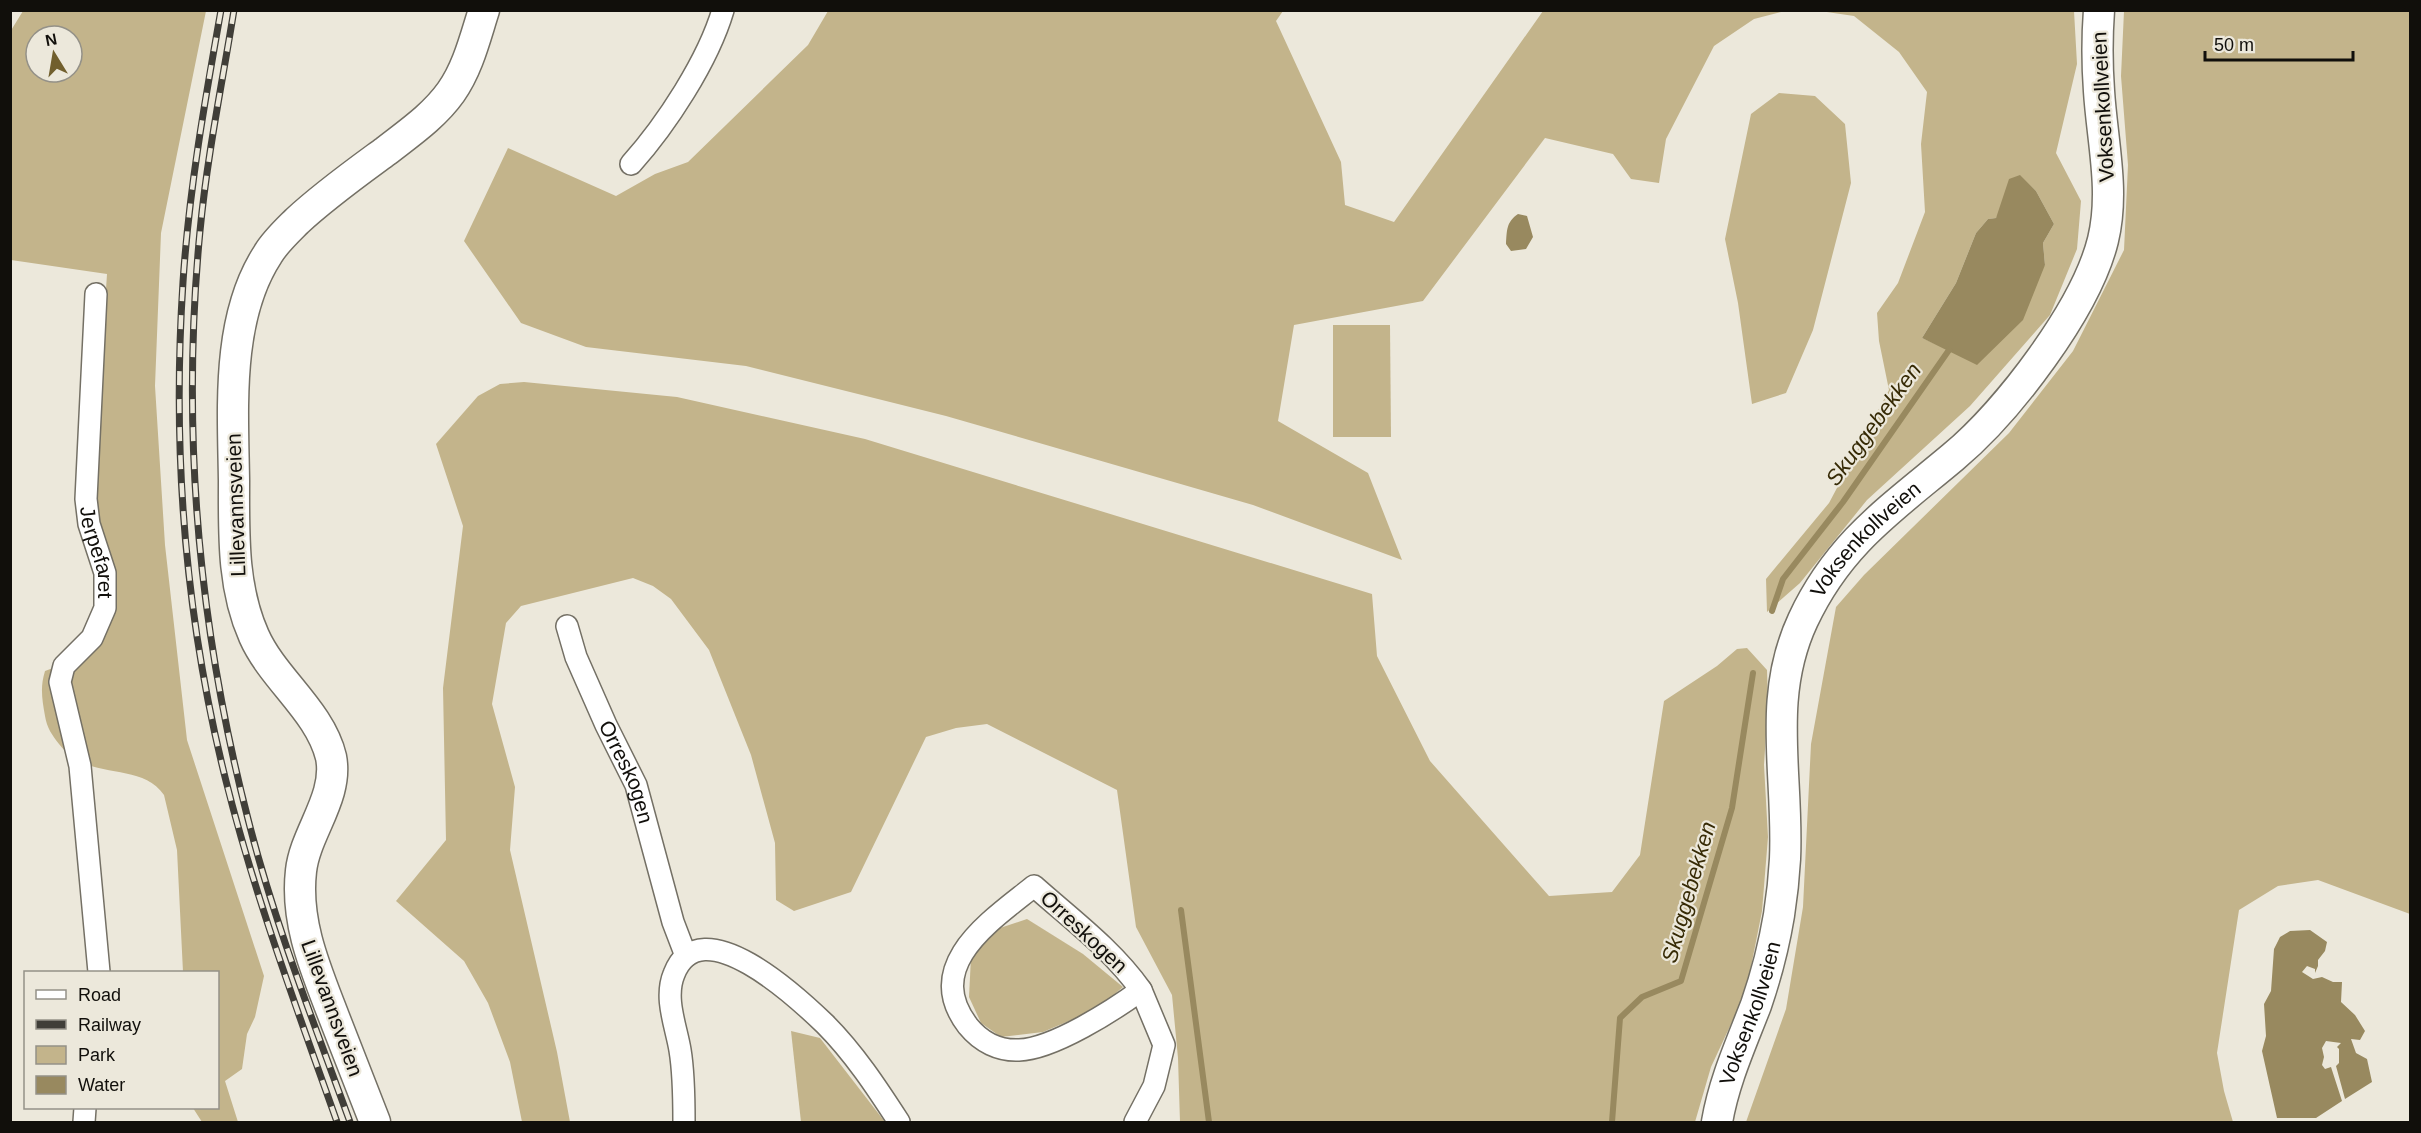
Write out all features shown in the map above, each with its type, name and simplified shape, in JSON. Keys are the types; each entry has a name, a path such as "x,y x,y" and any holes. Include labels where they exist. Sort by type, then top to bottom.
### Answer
{"street":[{"name":"Lillevannsveien","path":"375,1122 305,937 300,909 301,869 331,781 332,760 317,725 267,660 246,618 239,586 235,548 234,376 244,310 253,281 268,253 305,214 436,110 459,78 484,10"},
{"path":"630,164 646,146 700,63 715,36 723,10"},
{"name":"Voksenkollveien","path":"1717,1122 1732,1066 1769,963 1779,915 1785,859 1781,727 1785,676 1795,639 1823,584 1867,528 1960,452 2005,406 2055,336 2094,270 2104,237 2107,208 2106,165 2098,81 2099,10"},
{"name":"Jerpefaret","path":"96,294 86,499 88,524 105,573 106,594 100,625 92,638 64,666 60,682 80,766 99,971"},
{"name":"Orreskogen","path":"567,626 580,667 636,785 673,922 686,956"},
{"name":"Orreskogen","path":"1135,1122 1154,1086 1164,1045 1141,990 1128,971 1034,886 985,924 966,945 956,963 953,982 954,998 960,1016 984,1041 1002,1050 1021,1050 1044,1044 1109,1013 1141,990"},
{"path":"684,1122 684,1090 670,986 679,962 697,951 711,949 728,953 755,967 789,992 832,1032 876,1087 898,1122"}],"green space":[{"path":"23,11 206,11 161,233 155,386 165,545 187,740 264,976 255,1017 247,1034 242,1069 225,1081 238,1122 202,1122 194,1109 219,1109 219,971 183,971 177,850 164,795 154,784 142,778 84,764 71,756 48,728 43,704 42,682 45,671 53,668 105,627 92,503 107,274 11,260 10,32"},
{"path":"828,11 1283,11 1276,21 1341,162 1345,205 1394,222 1543,11 1785,11 1754,19 1714,46 1666,139 1659,183 1631,179 1613,154 1545,138 1423,301 1294,325 1278,421 1368,473 1402,560 1253,505 946,416 746,366 586,347 521,323 464,241 508,148 616,196 655,174 688,162 808,45"},
{"path":"1820,11 2074,11 2077,64 2056,153 2081,201 2077,249 2050,315 1970,406 1867,500 1800,583 1767,612 1766,579 1829,503 1889,390 1879,341 1877,313 1898,283 1925,212 1921,144 1927,92 1899,52 1854,16","holes":["2020,176 2036,191 2054,224 2043,243 2045,265 1949,350 1922,338 1956,283 1976,233 1988,219 1996,218"]},
{"path":"2124,11 2410,11 2410,914 2318,880 2278,886 2239,910 2217,1053 2233,1122 1746,1122 1786,1009 1803,907 1811,744 1836,607 1864,575 2009,433 2073,351 2124,250 2128,165 2121,76"},
{"path":"1779,93 1815,96 1845,124 1851,183 1813,330 1786,393 1752,404 1738,303 1725,239 1751,114"},
{"path":"1333,325 1390,325 1391,437 1333,437"},
{"path":"524,382 677,397 865,439 1372,594 1377,656 1430,761 1549,896 1612,892 1640,855 1664,701 1717,666 1737,649 1747,648 1767,670 1768,703 1764,765 1768,837 1762,911 1746,992 1711,1067 1695,1122 1180,1122 1178,1058 1172,995 1136,927 1117,790 987,724 956,728 926,737 851,892 794,911 776,900 775,843 751,755 709,650 671,599 653,586 633,578 521,606 506,623 492,704 515,787 510,850 557,1052 570,1122 522,1122 510,1062 488,1003 464,961 396,901 446,840 443,688 463,526 436,444 478,396 500,384"},
{"path":"1027,919 1083,954 1123,987 1097,1009 1043,1032 1001,1037 981,1023 969,997 971,957 1000,928"},
{"path":"791,1031 820,1038 885,1122 801,1122"}],"water":[{"path":"2020,175 2036,191 2054,224 2043,243 2045,265 2023,320 1977,365 1922,338 1956,283 1976,233 1988,219 1996,218 2009,179"},
{"path":"1518,214 1527,216 1533,237 1526,249 1511,251 1506,244 1507,231 1511,220"},
{"path":"2310,930 2327,942 2325,951 2318,960 2315,973 2315,969 2307,966 2302,972 2313,979 2322,977 2333,982 2342,982 2341,1002 2355,1015 2365,1031 2360,1040 2351,1039 2356,1053 2367,1059 2372,1082 2345,1099 2336,1066 2339,1063 2337,1047 2341,1043 2326,1041 2322,1048 2324,1057 2322,1065 2325,1069 2331,1067 2342,1101 2316,1118 2277,1118 2262,1051 2266,1036 2264,1004 2271,991 2274,949 2280,937 2290,931"}],"waterway":[{"name":"Skuggebekken","path":"1772,611 1783,579 1843,502 1949,350"},
{"name":"Skuggebekken","path":"1612,1122 1620,1018 1642,997 1681,981 1732,808 1753,673"},
{"path":"1181,910 1209,1122"}],"railway":[{"path":"221,10 193,179 183,282 179,408 185,533 191,596 212,720 237,824 277,953 337,1122"},
{"path":"234,10 215,120 200,231 192,379 198,527 217,674 248,819 282,934 350,1122"}]}
